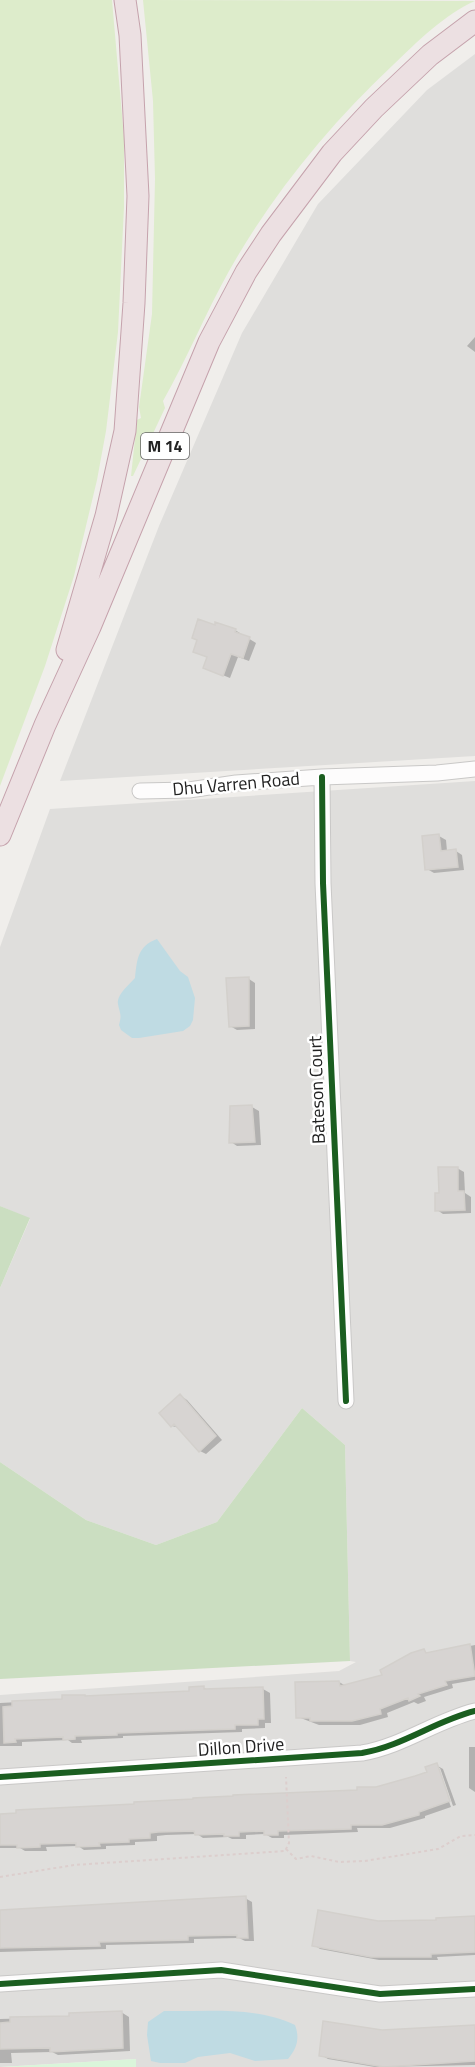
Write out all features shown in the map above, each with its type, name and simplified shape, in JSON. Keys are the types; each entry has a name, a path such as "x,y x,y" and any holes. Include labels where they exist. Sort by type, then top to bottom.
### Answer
{"highway":[{"path":"45,725 106,516 125,430 134,303 138,196 134,89 126,0"},
{"name":"M 14","path":"0,835 209,342 246,272 271,234 332,153 374,108 429,55 475,21"}],"street":[{"name":"Dhu Varren Road","path":"140,791 189,790 236,783 475,769"},
{"name":"Bateson Court","path":"322,777 323,882 346,1401"},
{"name":"Dillon Drive","path":"0,1777 362,1753 387,1748 447,1719 475,1711"},
{"path":"0,1984 222,1970 380,1994 475,1989"}],"path":[{"path":"0,1877 74,1865 280,1852 286,1849 289,1843 286,1777"},
{"path":"286,1849 296,1859 311,1856 339,1862 365,1861 438,1849 460,1836 475,1835"}],"shaded area":[{"path":"475,54 475,756 60,781 159,526 242,333 318,204 427,90"},
{"path":"475,781 475,2067 136,2067 136,2059 0,2067 0,1695 339,1671 356,1662 350,1661 345,1445 302,1408 217,1522 156,1545 86,1520 0,1462 0,1288 30,1219 0,1206 0,947 50,809"}],"green space":[{"path":"0,0 112,0 124,138 124,207 118,332 106,431 97,480 74,576 45,666 0,786"},
{"path":"143,0 475,1 453,13 432,29 369,88 324,137 283,188 220,287 163,401 165,408 131,476 137,420 141,418 139,407 152,314 155,179 153,101"},
{"path":"0,1206 30,1218 0,1288"},
{"path":"302,1408 345,1445 350,1661 0,1679 0,1462 86,1520 156,1545 217,1522"},
{"path":"136,2059 136,2067 0,2067"}],"water":[{"path":"157,939 180,971 188,977 195,998 193,1020 190,1026 183,1031 132,1038 121,1030 119,1025 121,1016 119,997 135,978 142,950"},
{"path":"164,2011 231,2011 264,2015 295,2025 297,2043 288,2059 255,2061 230,2053 198,2057 185,2063 151,2061 147,2035 148,2022"}],"building":[{"path":"198,619 236,629 235,632 250,637 243,658 231,654 223,676 203,668 207,657 193,652 197,640 192,638"},
{"path":"439,834 441,851 456,849 458,867 425,870 422,836"},
{"path":"249,977 249,1026 229,1027 226,978"},
{"path":"252,1105 255,1142 229,1143 230,1106"},
{"path":"438,1167 458,1167 458,1191 464,1191 465,1210 435,1211 435,1193 439,1193"},
{"path":"180,1394 216,1436 199,1452 174,1424 171,1427 159,1413"},
{"path":"470,1644 475,1676 445,1681 447,1685 418,1694 420,1696 409,1701 408,1698 380,1709 381,1714 352,1721 310,1721 310,1718 296,1718 295,1682 339,1681 340,1686 382,1675 380,1670 411,1653 424,1649 426,1653"},
{"path":"204,1686 204,1689 263,1687 264,1719 258,1719 258,1725 235,1725 235,1729 117,1733 117,1735 75,1736 75,1739 63,1740 63,1737 15,1739 16,1742 4,1743 3,1707 12,1706 12,1701 62,1699 62,1695 189,1691 189,1687"},
{"path":"437,1763 450,1801 419,1812 419,1815 382,1825 351,1825 351,1829 278,1831 278,1835 264,1835 264,1831 239,1832 239,1836 195,1835 194,1831 158,1832 150,1833 150,1838 129,1839 129,1842 99,1843 100,1846 76,1847 76,1843 40,1844 40,1847 17,1848 17,1845 0,1845 0,1814 16,1813 16,1810 134,1804 134,1802 233,1795 357,1790 357,1787 376,1787 427,1772 425,1767"},
{"path":"246,1896 248,1938 237,1938 237,1935 188,1936 188,1940 99,1942 100,1946 0,1948 0,1910"},
{"path":"318,1910 378,1921 436,1920 436,1918 475,1916 475,1952 431,1954 431,1957 371,1957 312,1946"},
{"path":"122,2011 123,2048 50,2052 50,2048 0,2049 0,2023 10,2022 10,2017 69,2016 69,2013"},
{"path":"323,2021 382,2030 475,2025 475,2061 384,2067 319,2056"}],"cycle path":[{"path":"322,777 323,883 346,1401"},
{"path":"0,1777 362,1753 391,1745 460,1715 475,1711"},
{"path":"0,1984 221,1970 380,1994 475,1989"}]}
